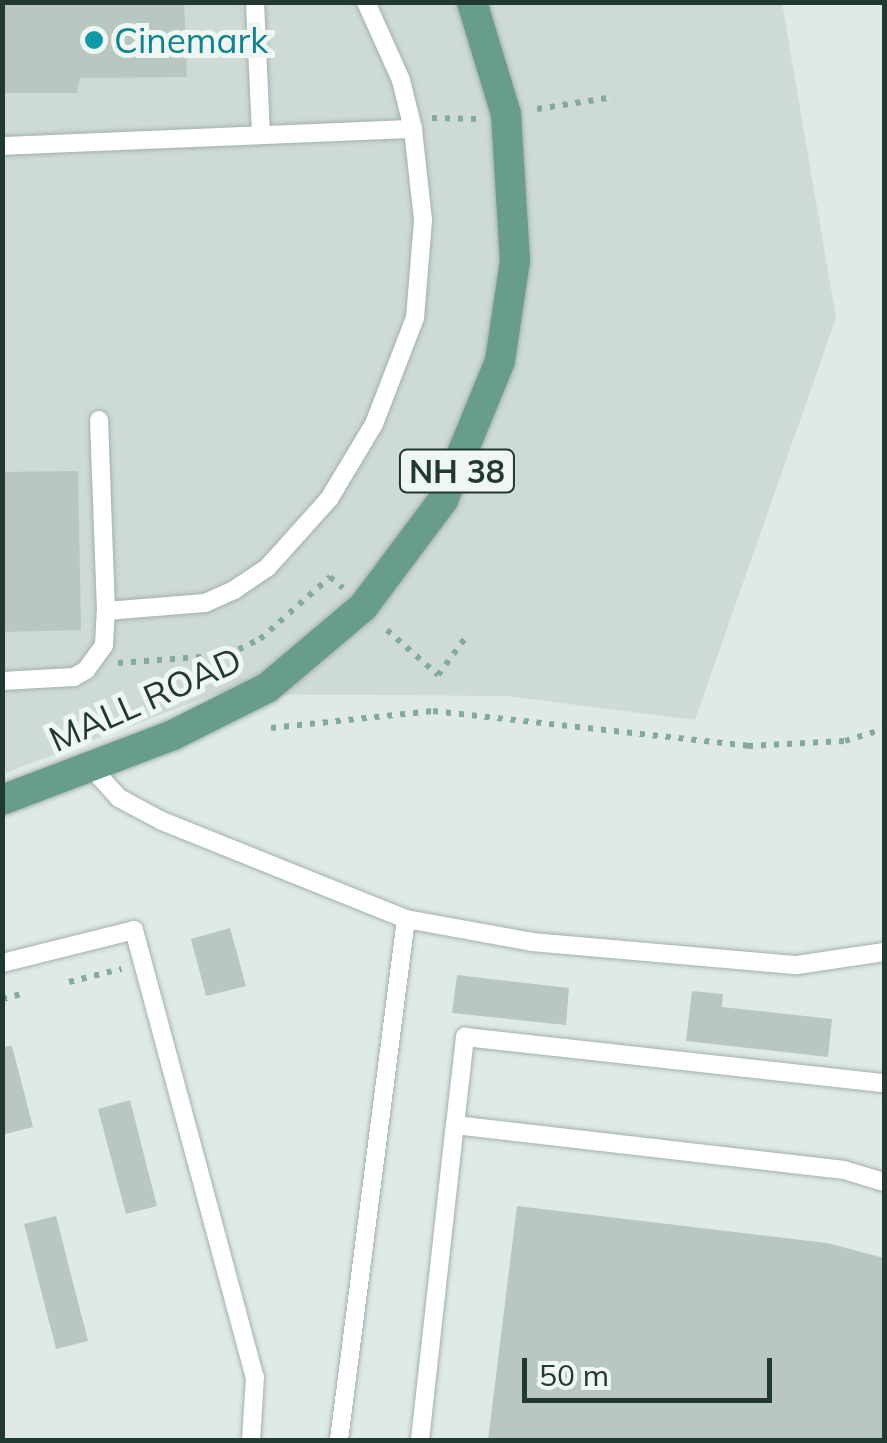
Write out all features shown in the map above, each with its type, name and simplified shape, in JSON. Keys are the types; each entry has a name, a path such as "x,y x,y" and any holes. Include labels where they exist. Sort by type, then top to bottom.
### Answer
{"main road":[{"name":"MALL ROAD","path":"2,800 224,712 305,660 392,574 468,451 503,346 516,207 497,69 472,2"}],"lane":[{"path":"255,2 261,135"},
{"path":"106,610 205,604 234,590 267,568 354,461 415,318 423,220 419,124 366,2"},
{"path":"2,146 419,124"},
{"path":"2,681 74,677 98,661 106,610 98,420"},
{"path":"92,766 119,798 162,822 406,920 532,942 798,965 884,952"},
{"path":"339,1440 406,920"},
{"path":"2,964 134,930 255,1377 251,1440"},
{"path":"420,1440 465,1037 884,1084"},
{"path":"455,1125 844,1170 884,1182"}],"path":[{"path":"538,109 614,97"},
{"path":"419,124 480,119"},
{"path":"98,661 160,664 227,655 260,639 330,577 344,589"},
{"path":"387,630 438,676 466,636"},
{"path":"272,728 433,711 748,746 846,740 884,729"},
{"path":"70,982 126,968"},
{"path":"2,999 26,993"}],"shaded area":[{"path":"3,3 782,3 836,318 695,720 507,696 215,694 3,774"}],"building":[{"name":"Cinemark","path":"2,2 184,2 187,77 80,78 77,93 2,93"},
{"path":"78,471 81,630 2,632 2,472"},
{"path":"230,928 246,986 206,996 191,939"},
{"path":"457,975 569,988 566,1025 452,1013"},
{"path":"692,991 723,994 722,1007 832,1019 828,1057 686,1041"},
{"path":"12,1046 33,1127 2,1135 2,1047"},
{"path":"130,1100 157,1206 126,1214 98,1109"},
{"path":"517,1206 827,1243 884,1258 884,1440 488,1440"},
{"path":"56,1216 88,1341 56,1349 24,1224"}],"place":[{"name":"Cinemark","path":"94,40"}]}
